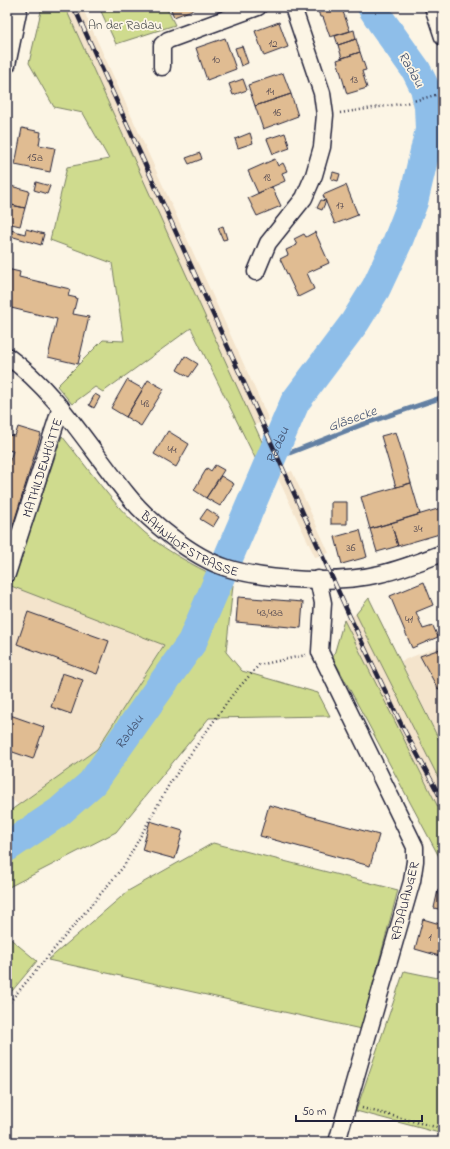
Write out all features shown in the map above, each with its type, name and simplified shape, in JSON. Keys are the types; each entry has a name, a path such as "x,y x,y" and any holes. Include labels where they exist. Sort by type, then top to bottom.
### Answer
{"street":[{"path":"7,65 20,7"},
{"path":"162,67 162,45 168,40 258,7"},
{"path":"256,272 268,243 304,198 314,175 322,147 325,115 322,93 293,7"},
{"path":"433,7 443,37"},
{"name":"BAHNHOFSTRASSE","path":"7,356 22,367 61,406 126,493 148,518 172,537 226,568 285,578 340,580 379,574 408,566 443,553"},
{"name":"MATHILDENHÜTTE","path":"7,574 61,406"},
{"name":"RADAUANGER","path":"318,579 323,603 320,652 415,846 415,861 412,881 338,1142"}],"path":[{"path":"325,115 406,103 443,93"},
{"path":"7,1005 124,866 170,783 233,694 259,665 320,652"},
{"path":"348,1104 443,1129"}],"shaded area":[{"path":"65,7 82,7 269,420 254,425"},
{"path":"292,471 329,553 315,557 277,476"},
{"path":"11,586 164,644 97,749 18,805 7,795 7,597"},
{"path":"356,614 443,787 443,817 344,620"},
{"path":"443,645 443,748 401,661"}],"green space":[{"path":"42,7 65,7 267,453 260,468 191,328 103,392 95,387 72,404 57,386 103,340 124,341 112,263 50,240 67,167 109,159 83,113 54,107 29,63"},
{"name":"An der Radau","path":"99,7 166,7 175,25 116,44"},
{"path":"62,436 121,510 144,532 175,554 233,585 226,652 242,671 318,693 330,716 209,718 116,832 7,888 7,813 97,749 164,645 11,586"},
{"path":"369,598 443,748 443,787 356,614"},
{"path":"344,620 443,817 443,864 333,658"},
{"path":"213,843 398,890 361,1029 48,960 128,891"},
{"path":"7,936 37,961 7,997"},
{"path":"404,971 443,979 443,1134 356,1111"}],"building":[{"path":"170,7 197,7 197,8 174,17"},
{"path":"317,7 337,7 338,10 342,9 350,31 330,37 323,17 320,17"},
{"path":"279,22 288,47 264,56 255,31"},
{"path":"354,30 356,39 338,45 335,36"},
{"path":"225,38 236,69 207,80 196,48"},
{"path":"356,39 360,52 342,58 338,45"},
{"path":"242,46 248,63 241,66 235,48"},
{"path":"360,52 366,70 362,71 367,88 347,94 337,60"},
{"path":"283,73 291,94 255,106 248,85"},
{"path":"243,79 247,90 233,95 229,84"},
{"path":"291,94 298,116 263,129 255,106"},
{"path":"22,128 41,132 39,145 55,148 50,172 15,165"},
{"path":"250,133 253,143 238,148 235,139"},
{"path":"285,133 290,148 273,154 267,139"},
{"path":"200,153 202,159 189,164 186,158"},
{"path":"275,159 278,166 283,163 287,171 282,173 285,181 258,193 248,171"},
{"path":"333,172 340,174 338,181 331,179"},
{"path":"36,182 50,186 47,194 34,190"},
{"path":"7,185 29,191 25,208 7,204"},
{"path":"346,185 358,215 335,224 323,195"},
{"path":"272,187 281,206 257,216 248,198"},
{"path":"321,200 326,201 322,210 317,208"},
{"path":"7,204 25,208 20,226 7,223"},
{"path":"223,226 227,239 223,240 218,228"},
{"path":"7,229 25,234 26,229 44,234 41,245 7,235"},
{"path":"315,232 329,263 307,273 314,289 298,297 280,259 288,255 286,250 297,245 294,239 304,234 306,237"},
{"path":"7,269 20,272 19,277 70,289 68,296 77,298 73,314 89,317 78,364 48,357 57,319 7,307"},
{"path":"185,356 198,364 189,377 177,370"},
{"path":"127,380 143,389 126,417 111,408"},
{"path":"148,380 164,389 141,426 126,417"},
{"path":"95,394 100,397 94,408 89,405"},
{"path":"18,427 41,434 7,545 7,469 13,451 7,450 7,435 15,436"},
{"path":"168,431 189,444 176,467 154,454"},
{"path":"396,432 411,483 396,487 381,436"},
{"path":"215,465 224,470 206,498 194,490 207,468 211,471"},
{"path":"221,476 234,484 220,506 206,498"},
{"path":"411,483 420,514 370,529 361,497"},
{"path":"443,485 443,497 438,488"},
{"path":"331,502 347,502 347,524 331,524"},
{"path":"441,508 443,517 443,533 398,546 391,523"},
{"path":"207,509 219,517 213,527 200,519"},
{"path":"391,523 398,546 377,552 370,529"},
{"path":"360,530 367,557 342,564 335,537"},
{"path":"424,582 433,605 416,612 423,629 433,626 438,637 412,648 390,596"},
{"path":"238,597 303,602 301,628 236,622"},
{"path":"28,612 109,641 97,674 17,644"},
{"path":"443,648 443,687 438,689 420,656"},
{"path":"62,673 83,680 71,714 51,707"},
{"path":"7,714 44,727 33,759 7,750"},
{"path":"269,805 379,835 370,866 260,836"},
{"path":"150,821 183,831 175,859 142,850"},
{"path":"438,890 443,892 443,910 434,908"},
{"path":"423,919 443,925 443,957 415,949"}],"waterway":[{"name":"Radau","path":"7,847 59,812 92,783 192,642 295,402 355,322 376,288 397,243 413,202 430,130 429,106 425,88 416,70 372,7"},
{"name":"Gläsecke","path":"269,461 361,425 443,397"}],"railway":[{"path":"74,7 350,617 402,726 443,802"}]}
